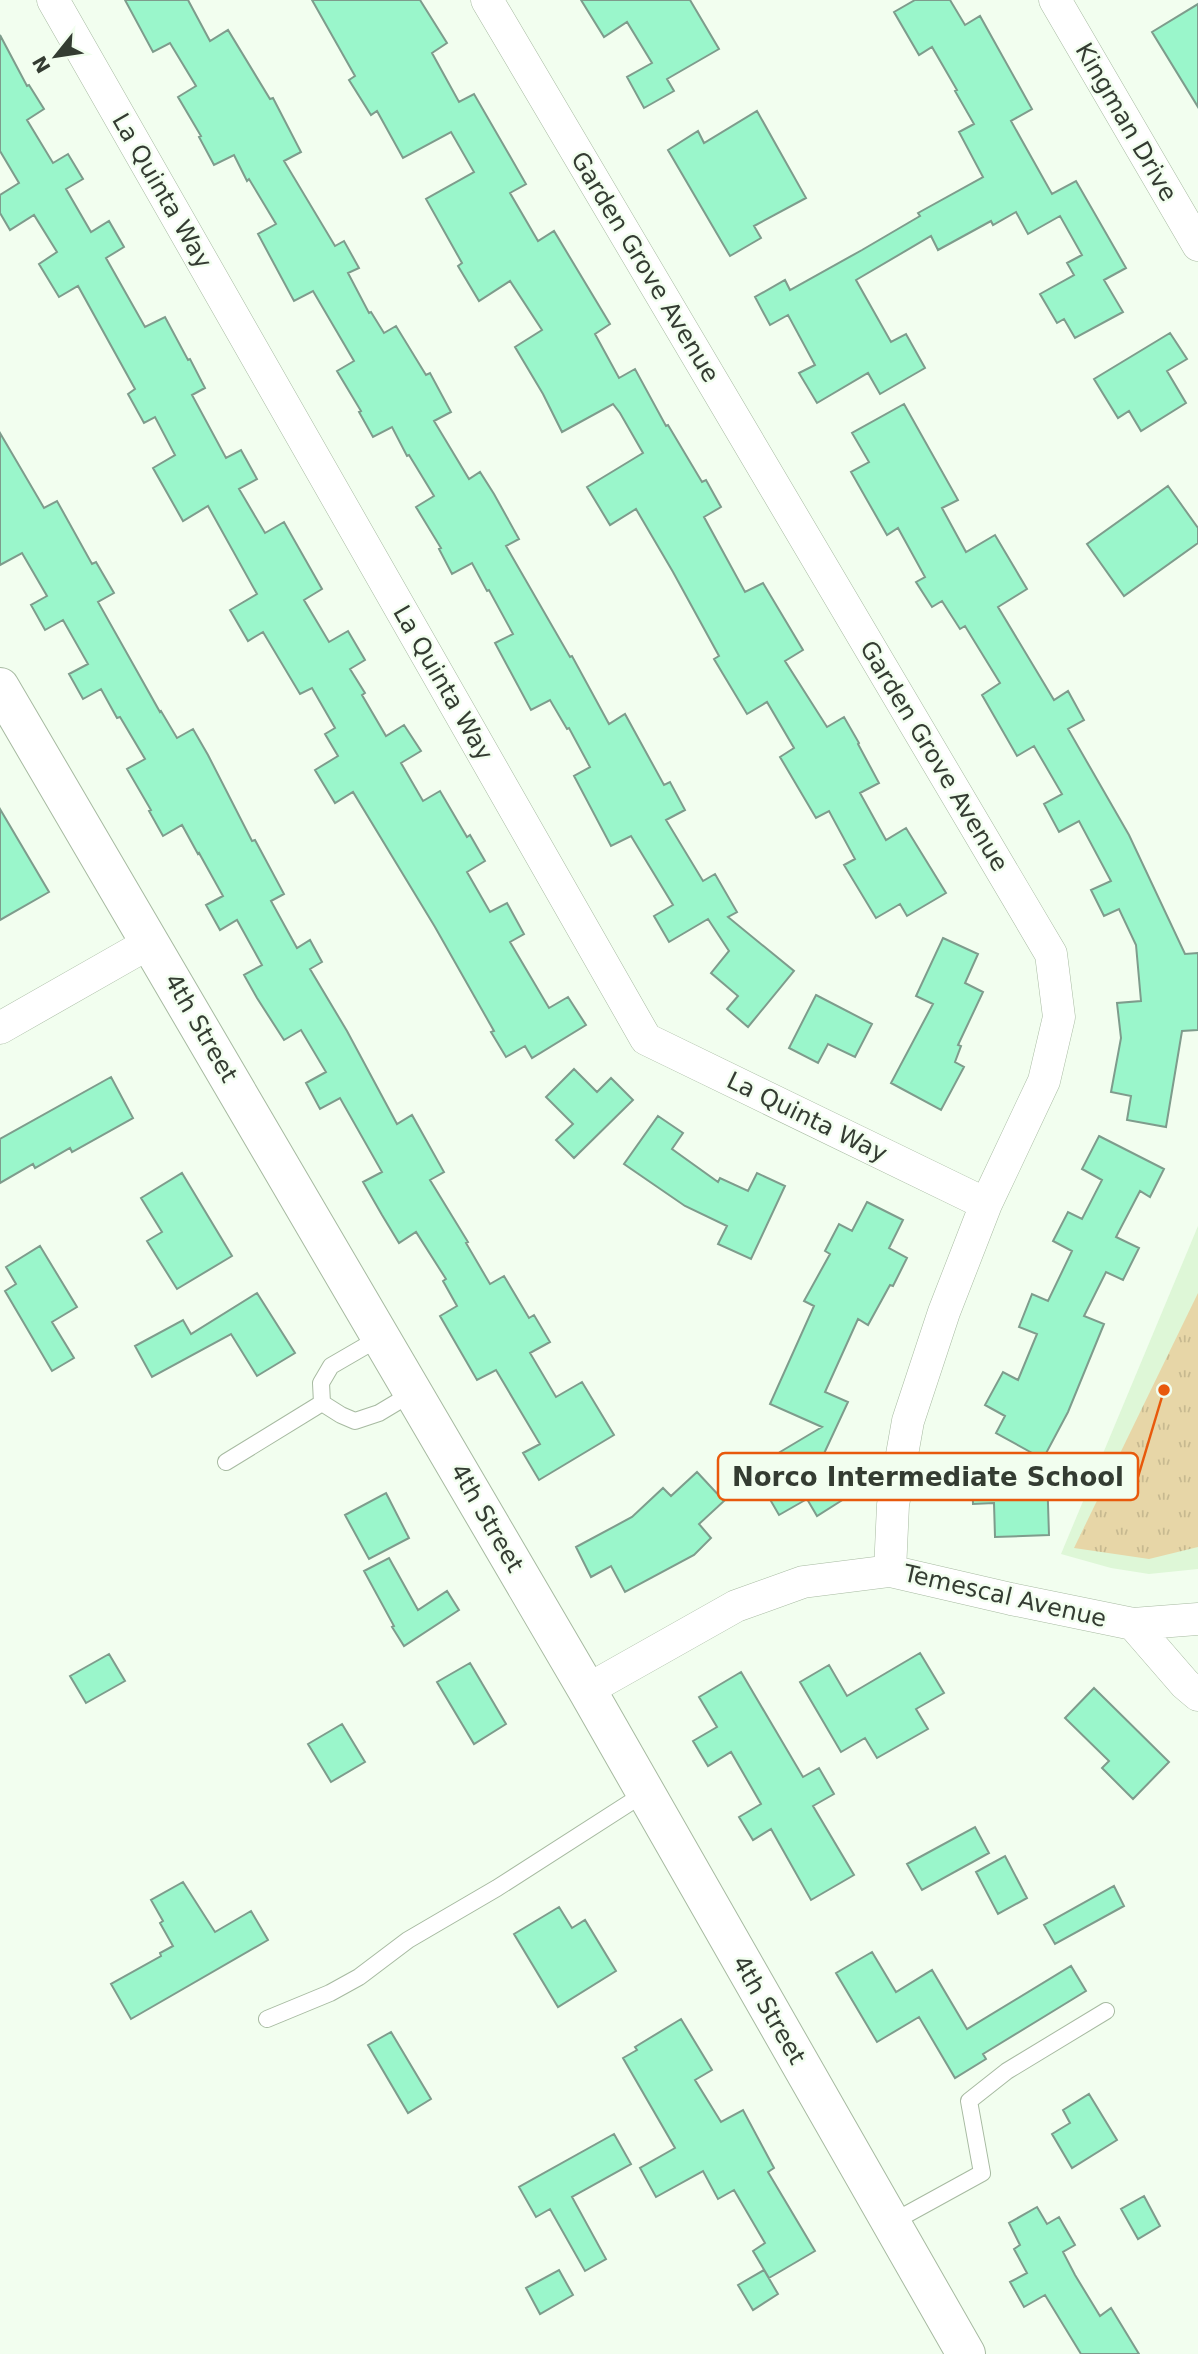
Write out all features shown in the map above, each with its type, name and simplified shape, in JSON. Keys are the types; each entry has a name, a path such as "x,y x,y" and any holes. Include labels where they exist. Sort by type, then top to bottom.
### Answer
{"street":[{"name":"La Quinta Way","path":"53,0 646,1039 986,1204"},
{"name":"Garden Grove Avenue","path":"487,0 1051,954 1059,1017 1044,1082 986,1204 944,1312 908,1422 893,1505 890,1571"},
{"name":"Kingman Drive","path":"1055,0 1198,245"},
{"name":"4th Street","path":"0,687 587,1690 966,2354"},
{"path":"0,1028 151,942"},
{"name":"Temescal Avenue","path":"587,1690 736,1605 803,1582 890,1571 1133,1625 1198,1619"},
{"path":"1133,1625 1185,1685 1198,1695"}],"lane":[{"path":"322,1403 321,1383 331,1366 381,1337"},
{"path":"322,1403 341,1416 355,1421 379,1413 414,1392"},
{"path":"226,1462 322,1403"},
{"path":"267,2019 330,1993 359,1977 408,1940 497,1888 645,1793"},
{"path":"891,2222 982,2174 969,2101 1007,2071 1106,2011"}],"shaded area":[{"path":"1198,1226 1198,1569 1149,1574 1111,1568 1061,1554"}],"green space":[{"path":"1198,1293 1198,1547 1149,1559 1074,1548"}],"building":[{"path":"125,0 188,0 210,41 228,30 270,99 273,98 301,152 284,161 335,246 344,241 359,268 348,273 369,313 371,312 384,333 396,326 426,375 430,373 451,412 434,421 469,479 480,472 494,494 519,539 506,546 609,724 625,714 664,785 670,782 685,810 666,820 703,881 715,874 737,912 728,917 794,971 748,1027 727,1009 738,996 711,973 729,951 708,919 669,942 654,916 673,905 631,836 611,846 574,776 590,767 569,728 567,729 550,700 531,710 495,643 513,634 489,590 487,591 472,563 452,574 439,549 441,548 416,507 434,496 409,455 407,456 392,427 373,437 337,371 354,361 313,291 294,301 258,234 276,224 249,179 247,181 234,155 214,165 178,97 196,86 170,43 153,52"},
{"path":"312,0 420,0 447,43 432,53 459,102 474,94 526,184 510,193 538,241 554,231 610,324 595,334 619,378 635,369 666,426 668,425 702,482 706,480 721,507 704,517 745,592 763,583 803,650 785,661 827,727 844,717 859,743 879,783 860,793 886,840 906,828 946,893 907,916 900,904 876,918 844,865 855,859 829,811 816,818 780,757 794,748 767,702 747,714 714,659 719,656 636,509 610,525 587,487 643,453 620,413 613,404 562,432 515,347 542,330 510,281 479,301 458,266 462,263 426,199 474,172 451,132 403,158 377,111 371,115 349,80 355,76"},
{"path":"581,0 690,0 719,49 667,79 674,91 644,108 627,77 652,63 627,22 604,37"},
{"path":"915,0 950,0 965,25 980,16 1032,109 1011,121 1052,194 1076,181 1126,268 1104,280 1123,312 1075,338 1064,319 1057,323 1040,294 1074,275 1067,263 1082,255 1060,216 1028,234 1016,212 993,225 991,221 938,250 931,236 856,280 891,342 906,334 925,368 880,394 868,373 817,403 799,373 815,365 788,315 770,325 755,297 785,280 790,290 983,177 959,132 974,124 955,91 957,90 932,47 919,55 894,12"},
{"path":"1198,4 1198,107 1152,32"},
{"path":"0,35 27,86 29,85 44,109 27,120 53,163 68,154 83,179 66,189 91,232 109,221 124,247 106,258 145,327 165,317 205,388 192,395 226,458 241,450 257,479 239,489 265,533 284,522 322,589 304,600 329,642 348,631 365,660 350,669 386,736 404,725 421,751 401,763 423,801 440,791 467,837 470,835 485,861 467,872 490,912 507,903 524,934 510,942 549,1008 568,997 586,1025 532,1058 525,1046 506,1057 435,927 353,792 335,803 315,770 338,756 325,734 335,728 312,688 300,694 263,632 248,641 230,610 257,594 208,506 183,521 153,468 175,455 155,417 144,423 128,394 135,389 78,286 59,297 39,264 57,252 34,215 10,230 0,213 0,195 19,183 0,151"},
{"path":"757,111 806,198 754,226 761,238 730,256 668,150 698,131 704,143"},
{"path":"1170,333 1187,359 1167,371 1186,403 1141,431 1129,411 1118,418 1094,379"},
{"path":"904,404 958,500 942,508 966,552 995,535 1027,589 998,607 1054,700 1068,691 1084,720 1068,729 1129,835 1185,954 1198,953 1198,1030 1182,1031 1166,1127 1127,1120 1131,1096 1111,1092 1121,1038 1117,1003 1141,1001 1136,945 1119,909 1104,916 1091,890 1111,881 1079,821 1059,832 1044,804 1062,794 1034,746 1017,756 982,695 1000,683 965,626 960,629 942,601 932,607 916,582 925,577 898,528 887,535 851,472 869,462 852,433"},
{"path":"0,433 44,508 57,501 92,564 96,562 114,593 98,602 160,712 177,738 193,729 208,755 252,841 255,840 284,894 271,901 297,948 310,940 322,962 310,969 397,1124 412,1115 444,1172 430,1180 490,1284 504,1276 529,1318 534,1315 550,1342 530,1353 556,1397 582,1382 614,1435 539,1480 523,1453 540,1444 496,1370 477,1380 440,1316 457,1306 443,1281 446,1279 416,1232 399,1243 363,1182 382,1172 340,1098 320,1109 306,1083 326,1072 301,1030 284,1040 257,998 244,975 262,965 237,920 220,930 206,905 223,896 199,853 182,825 163,836 149,811 151,810 127,769 145,759 101,689 83,699 69,674 88,664 63,620 45,630 31,605 47,596 22,553 0,565"},
{"path":"1168,486 1198,528 1198,543 1124,596 1087,544"},
{"path":"0,809 49,892 0,920"},
{"path":"943,938 978,954 965,983 983,992 958,1045 961,1046 955,1062 964,1067 941,1110 891,1083 933,1004 916,996"},
{"path":"816,995 872,1024 855,1057 828,1044 818,1063 789,1048"},
{"path":"574,1069 597,1092 611,1078 633,1100 574,1158 556,1140 573,1124 546,1097"},
{"path":"111,1077 133,1118 72,1152 70,1148 35,1168 33,1164 0,1183 0,1139"},
{"path":"658,1116 683,1133 672,1149 718,1182 720,1178 748,1191 757,1173 785,1186 751,1259 718,1244 727,1226 685,1206 624,1164"},
{"path":"1099,1136 1164,1169 1150,1197 1140,1191 1116,1237 1139,1248 1123,1280 1106,1272 1084,1316 1104,1324 1068,1412 1043,1459 996,1433 1005,1416 985,1405 1003,1372 1018,1380 1037,1334 1019,1327 1032,1294 1048,1301 1072,1251 1053,1241 1068,1212 1082,1219 1102,1180 1082,1169"},
{"path":"182,1173 232,1256 177,1289 147,1241 162,1232 141,1198"},
{"path":"867,1202 903,1220 889,1248 907,1258 868,1325 858,1319 825,1392 848,1402 821,1460 844,1499 817,1516 807,1499 779,1515 760,1482 788,1465 780,1452 822,1427 770,1404 814,1306 804,1301 830,1254 825,1251 839,1224 852,1231"},
{"path":"40,1246 77,1307 52,1322 74,1358 52,1371 5,1291 16,1284 6,1267"},
{"path":"257,1293 295,1353 257,1376 231,1334 152,1377 135,1346 183,1320 191,1334"},
{"path":"697,1472 724,1501 699,1524 711,1538 694,1555 625,1592 611,1566 591,1577 576,1547 632,1517 663,1488 671,1496"},
{"path":"1047,1473 1049,1535 995,1537 994,1503 973,1504 972,1475"},
{"path":"386,1493 409,1538 369,1559 345,1515"},
{"path":"389,1558 418,1610 447,1591 459,1610 404,1646 364,1571"},
{"path":"920,1653 944,1693 916,1709 928,1729 877,1758 865,1738 841,1752 800,1682 829,1665 847,1696"},
{"path":"109,1654 125,1681 86,1703 70,1676"},
{"path":"470,1663 506,1724 474,1744 437,1682"},
{"path":"741,1672 803,1777 819,1768 834,1794 813,1806 854,1875 811,1900 771,1829 753,1840 739,1817 761,1804 731,1752 708,1766 693,1741 717,1727 699,1697"},
{"path":"1094,1688 1169,1762 1133,1799 1102,1768 1109,1761 1065,1718"},
{"path":"342,1724 365,1762 331,1782 308,1744"},
{"path":"975,1827 989,1853 922,1890 907,1864"},
{"path":"1005,1856 1027,1898 998,1914 976,1872"},
{"path":"183,1882 215,1932 251,1911 268,1940 131,2019 111,1984 161,1956 160,1953 173,1946 151,1900"},
{"path":"1114,1886 1124,1906 1055,1944 1044,1925"},
{"path":"559,1907 572,1928 585,1920 616,1971 558,2007 514,1934"},
{"path":"872,1952 896,1992 932,1970 967,2029 1071,1966 1086,1991 983,2054 986,2059 955,2078 919,2017 877,2042 836,1973"},
{"path":"681,2019 712,2070 695,2080 721,2122 743,2110 774,2168 768,2172 815,2251 769,2278 753,2251 765,2243 734,2190 718,2199 703,2171 656,2197 640,2168 675,2148 623,2058 637,2050 635,2047"},
{"path":"391,2032 431,2099 408,2113 368,2045"},
{"path":"1089,2094 1117,2140 1072,2168 1052,2134 1070,2123 1063,2110"},
{"path":"614,2134 631,2164 572,2197 606,2259 585,2271 550,2209 536,2217 519,2187"},
{"path":"1144,2196 1160,2226 1138,2239 1121,2209"},
{"path":"1037,2207 1047,2224 1059,2217 1075,2245 1063,2252 1075,2275 1100,2316 1111,2308 1139,2354 1081,2354 1045,2295 1024,2307 1010,2282 1027,2273 1014,2249 1020,2245 1009,2223"},
{"path":"559,2270 573,2295 540,2314 526,2288"},
{"path":"764,2270 778,2294 753,2310 738,2285"}],"place":[{"name":"Norco Intermediate School","path":"1164,1390"}]}
